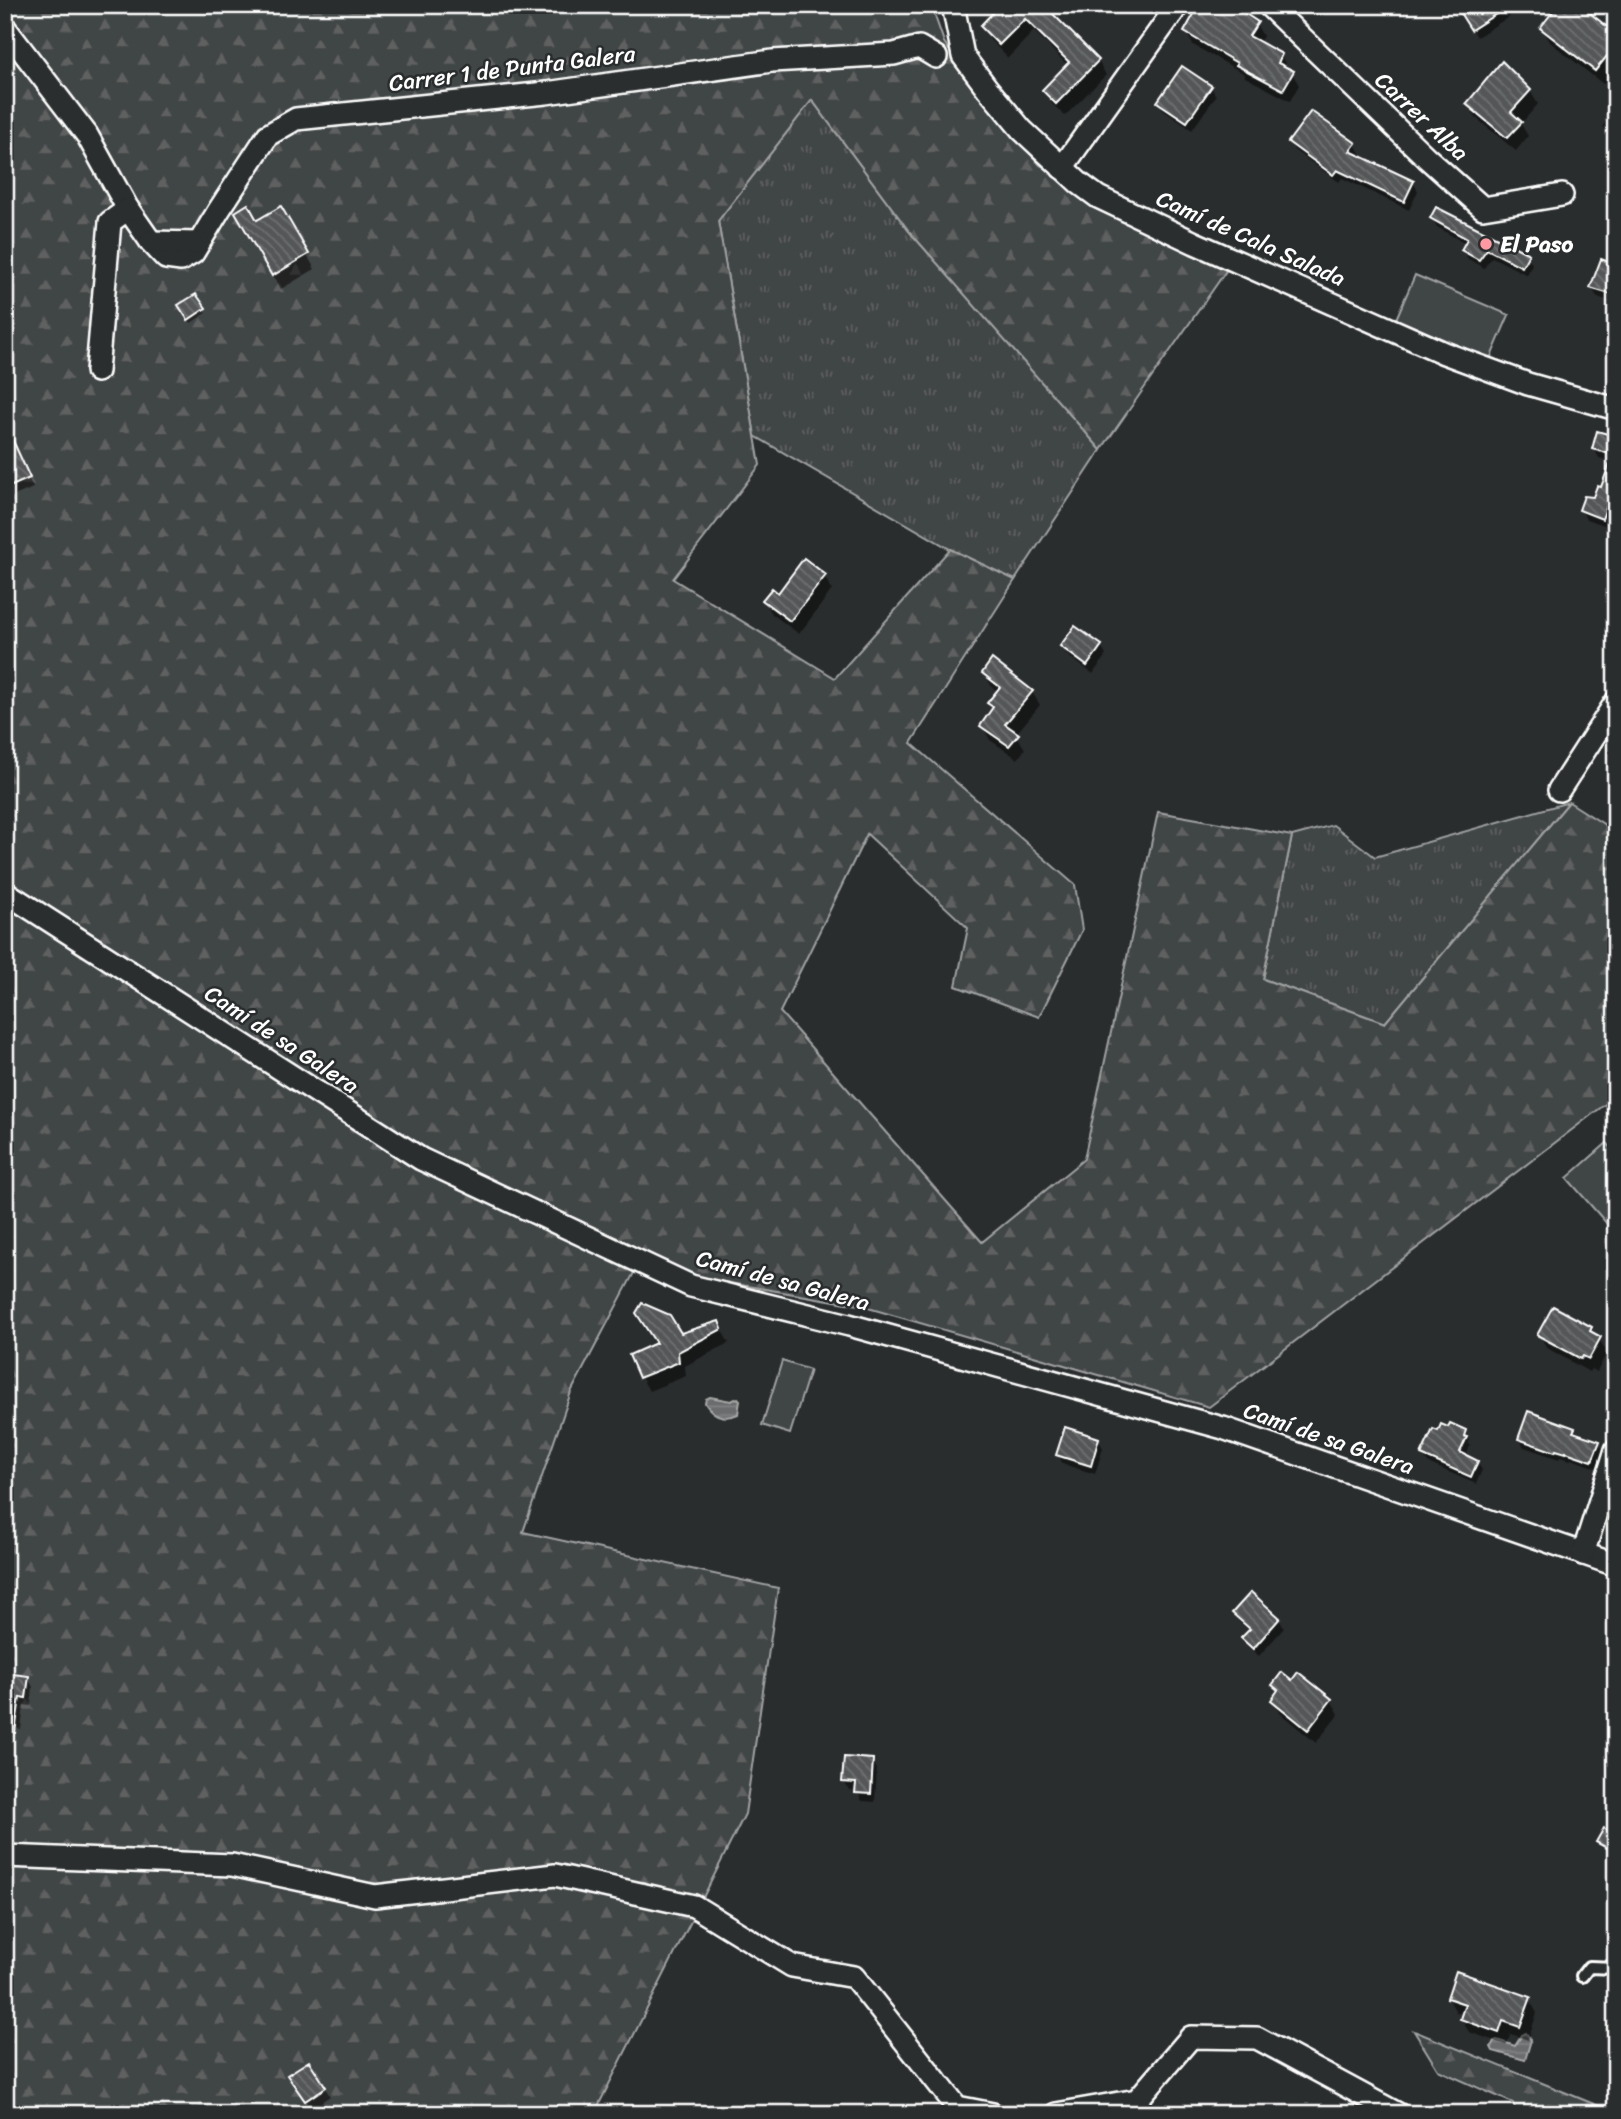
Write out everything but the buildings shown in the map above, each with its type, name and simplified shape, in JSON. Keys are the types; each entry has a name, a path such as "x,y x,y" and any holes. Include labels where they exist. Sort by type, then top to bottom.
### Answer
{"street":[{"name":"Camí de Cala Salada","path":"953,5 963,56 1022,130 1098,197 1444,353 1528,384 1616,409"},
{"path":"1062,168 1178,5"},
{"name":"Carrer Alba","path":"1268,5 1483,208 1562,195"},
{"name":"Carrer 1 de Punta Galera","path":"5,28 88,135 128,209 151,242 166,258 181,260 193,253 268,135 296,119 546,93 772,61 894,54 920,60 963,56"},
{"path":"97,371 110,222 128,209"},
{"path":"1559,790 1616,702"},
{"name":"Camí de sa Galera","path":"5,892 421,1159 691,1286 849,1325 1223,1428 1616,1565"},
{"path":"1583,1554 1616,1450"},
{"path":"5,1856 232,1865 375,1896 555,1875 694,1906 792,1966 854,1977 957,2107 993,2114"},
{"path":"1056,2114 1137,2100 1191,2037 1257,2038 1398,2114"}],"lane":[{"path":"1582,1976 1589,1967 1616,1968"}],"green space":[{"path":"5,5 931,5 944,42 976,92 1040,165 1228,268 1101,450 909,231 812,100 718,221 760,465 673,579 835,678 950,549 1015,580 911,743 1075,885 1082,930 1039,1017 956,986 968,928 867,834 780,1012 982,1242 1084,1159 1158,812 1292,836 1263,979 1385,1023 1569,802 1616,832 1616,1096 1209,1407 858,1305 637,1267 571,1392 523,1532 778,1588 745,1814 594,2114 5,2114"},
{"path":"812,100 909,231 1101,450 1015,580 950,549 755,436 718,221"},
{"path":"1415,275 1509,315 1490,359 1396,319"},
{"path":"1569,802 1385,1023 1263,979 1292,836 1333,825 1375,857"},
{"path":"1607,1143 1616,1153 1616,1234 1567,1178"},
{"path":"782,1361 810,1370 790,1434 762,1425"},
{"path":"1414,2031 1616,2114 1517,2114 1513,2103 1438,2070"}],"shaded area":[{"path":"710,1397 731,1401 738,1398 738,1414 724,1417 715,1414 705,1403"},
{"path":"1526,2033 1531,2040 1525,2060 1493,2051 1491,2047 1497,2040 1515,2046"}],"place":[{"name":"El Paso","path":"1486,244"}]}
